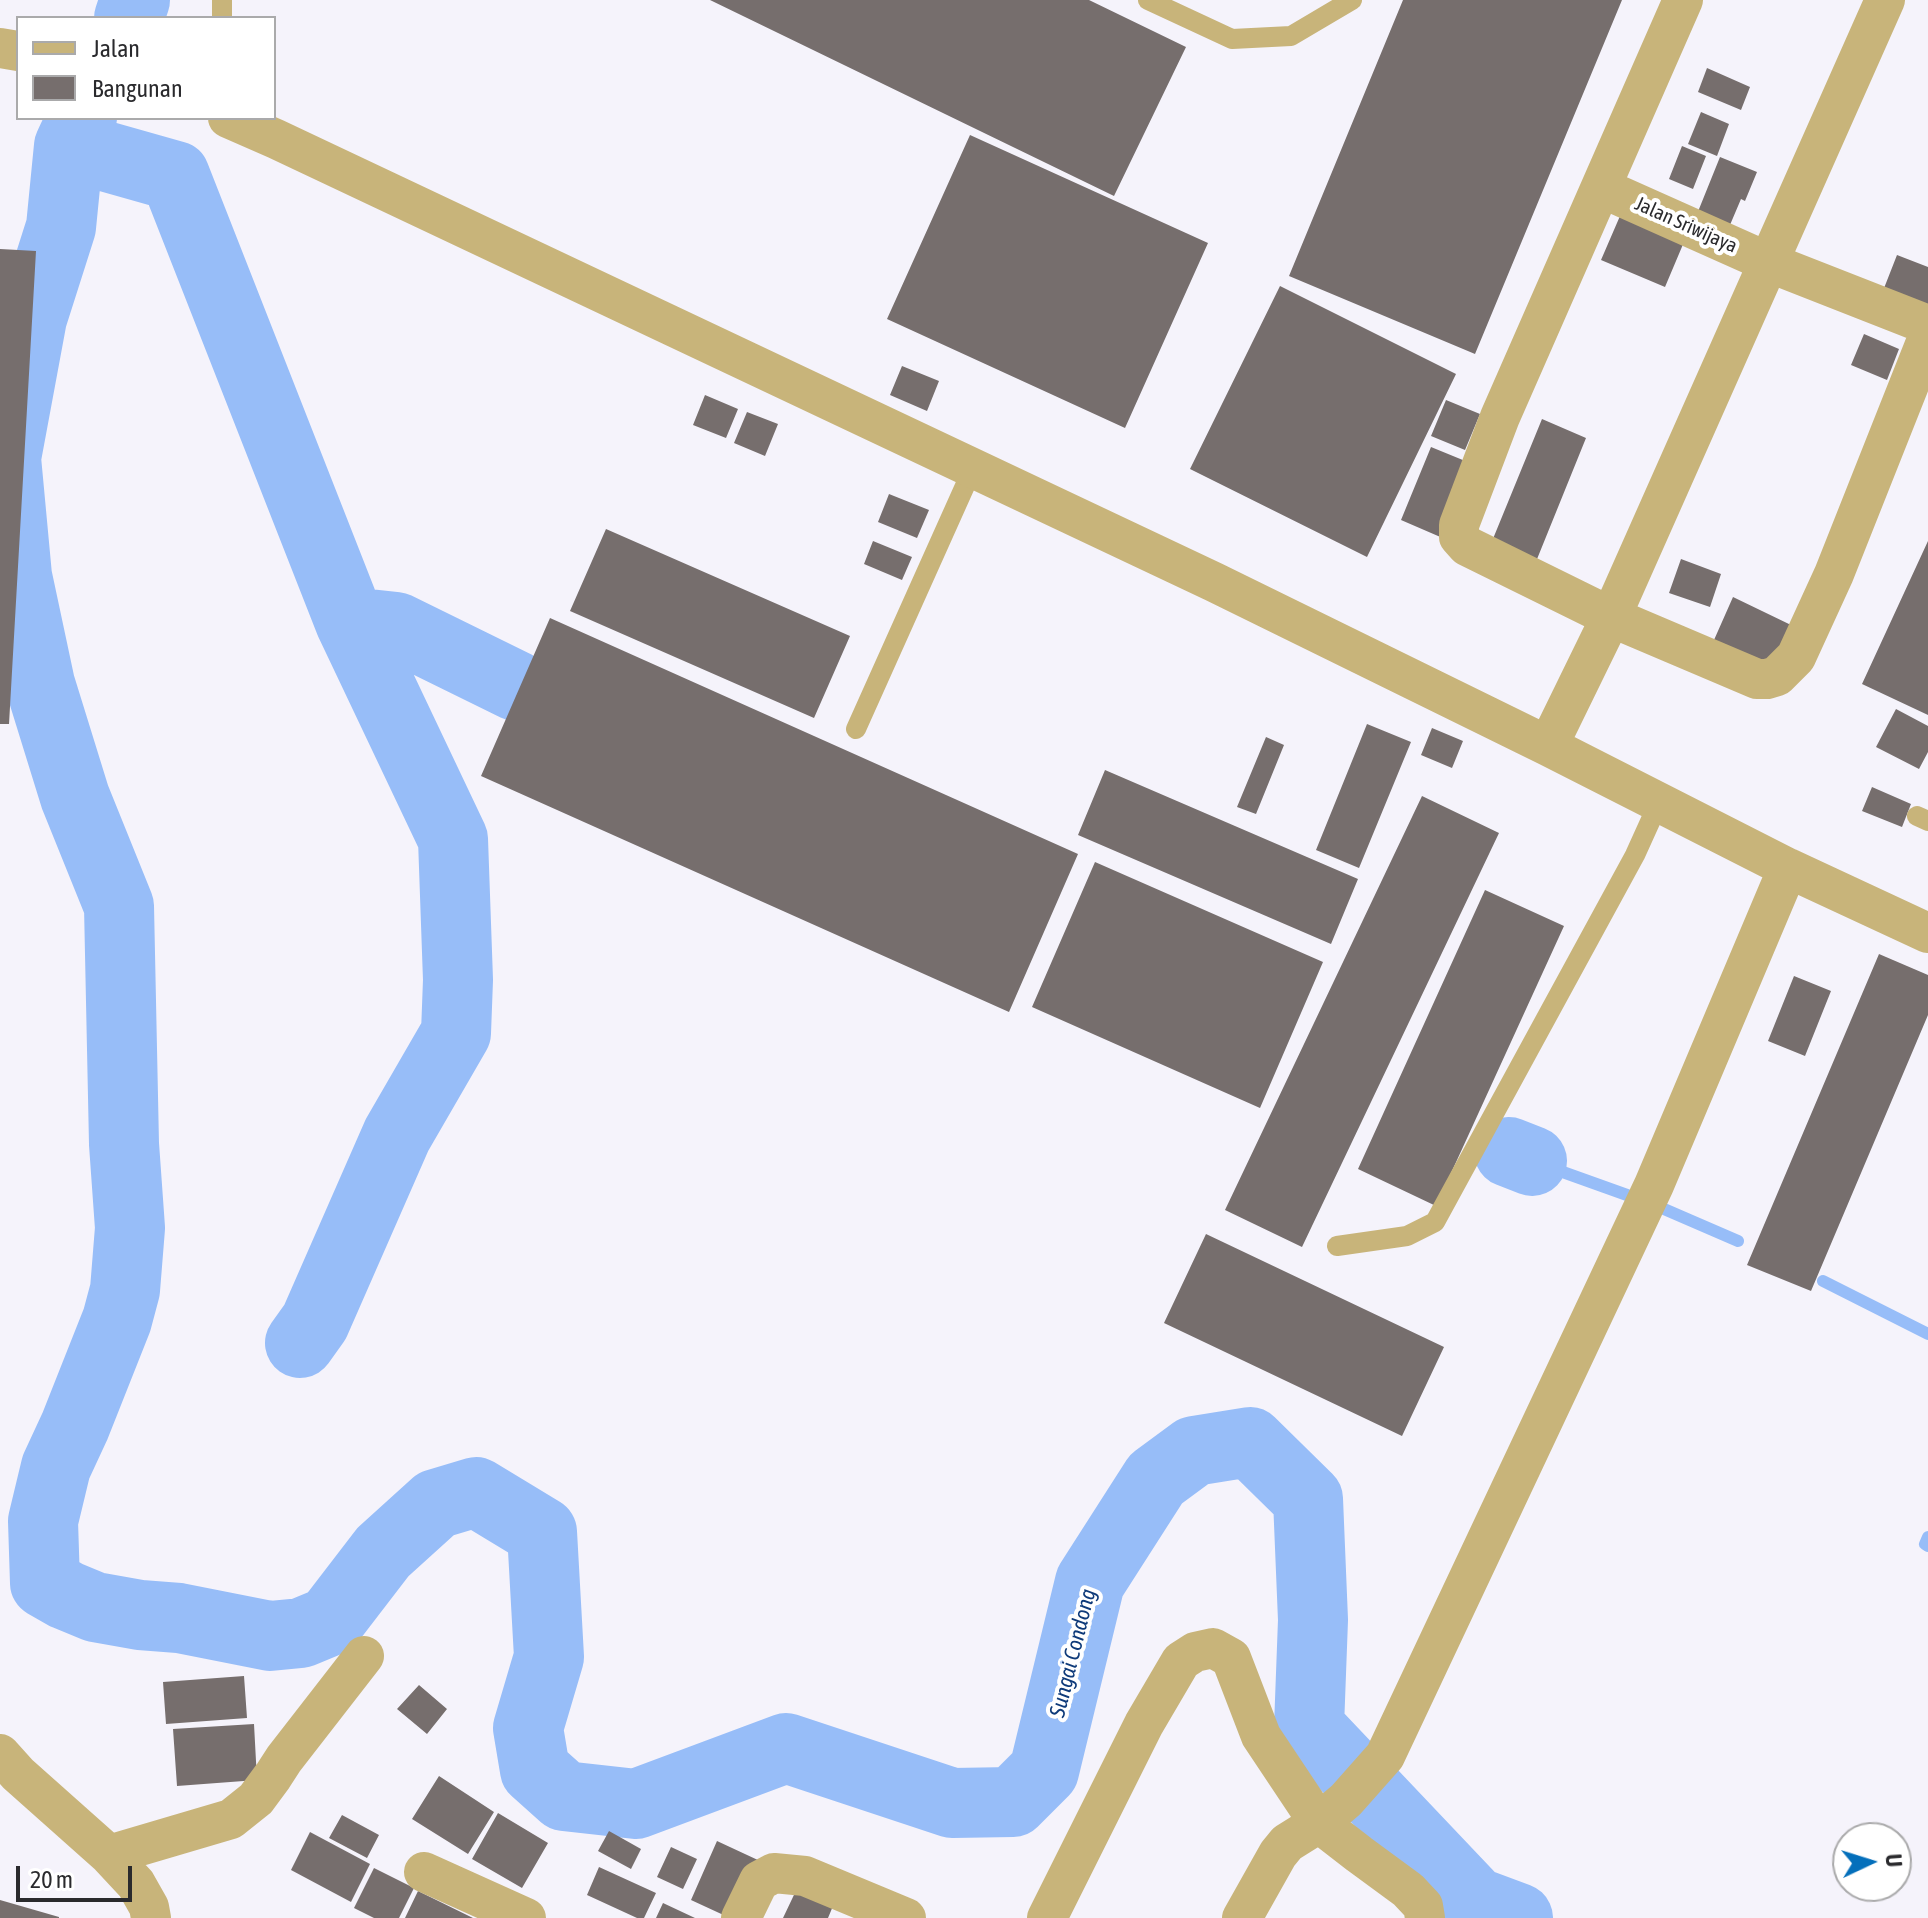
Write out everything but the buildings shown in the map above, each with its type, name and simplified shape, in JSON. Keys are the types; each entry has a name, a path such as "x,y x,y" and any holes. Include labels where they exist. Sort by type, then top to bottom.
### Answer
{"street":[{"path":"1683,0 1500,417 1459,525 1459,537 1467,546 1611,617 1757,679 1777,676 1796,657 1834,574 1928,337"},
{"path":"1548,746 1611,617 1885,0"},
{"path":"233,120 1214,582 1788,868 1928,933"},
{"name":"Jalan Sriwijaya","path":"1602,188 1770,263 1928,325"},
{"path":"1242,1918 1287,1843 1333,1812 1385,1756 1654,1185 1788,868"},
{"path":"1047,1918 1144,1724 1181,1661 1195,1652 1213,1648 1231,1658 1261,1736 1423,1906 1425,1918"},
{"path":"109,1855 231,1819 256,1799 364,1656"},
{"path":"0,1754 136,1884 149,1907 151,1918"},
{"path":"424,1872 526,1918"},
{"path":"741,1918 759,1881 774,1873 805,1876 906,1918"}],"lane":[{"path":"1148,0 1232,39 1291,36 1352,0"},
{"path":"856,729 973,468"},
{"path":"1337,1246 1407,1236 1435,1222 1635,855 1659,802"}],"waterway":[{"path":"130,16 135,0"},
{"name":"Sungai Condong","path":"81,120 69,146 61,227 32,318 6,458 17,576 40,684 75,797 119,906 124,1144 130,1228 125,1290 117,1320 56,1467 43,1521 45,1583 95,1607 179,1618 270,1636 301,1633 330,1621 383,1552 436,1504 476,1492 542,1532 549,1657 528,1728 535,1770 564,1796 636,1804 786,1748 952,1803 1013,1802 1044,1771 1090,1582 1156,1479 1194,1451 1250,1442 1308,1499 1313,1620 1309,1727 1475,1902 1518,1918"},
{"path":"69,146 175,176 350,622 453,839 458,980 456,1033 397,1135 315,1322 300,1343"},
{"path":"350,622 396,627 516,686"},
{"path":"1509,1152 1532,1161"},
{"path":"1532,1161 1627,1195"},
{"path":"1664,1209 1738,1241"},
{"path":"1823,1281 1928,1334"},
{"path":"1928,1537 1925,1544 1928,1546"}]}
